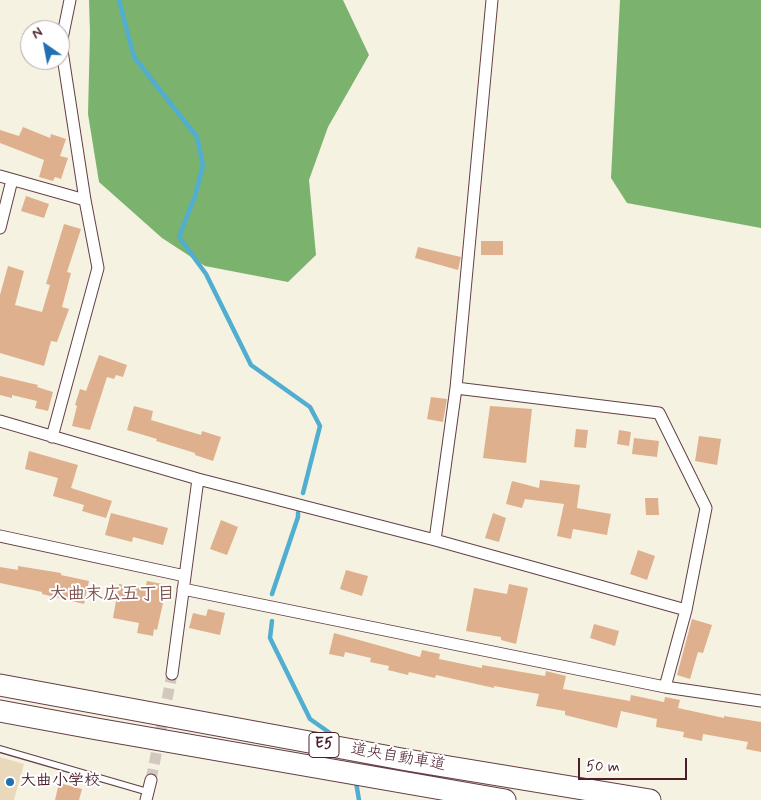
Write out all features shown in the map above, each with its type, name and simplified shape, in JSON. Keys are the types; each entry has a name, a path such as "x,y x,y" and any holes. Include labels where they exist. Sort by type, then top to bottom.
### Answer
{"highway":[{"name":"道央自動車道","path":"0,685 398,758 650,800"},
{"name":"道央自動車道","path":"0,711 504,800"}],"street":[{"path":"52,437 98,268 85,200 61,44 70,0"},
{"path":"436,540 456,388 492,0"},
{"path":"0,176 85,200"},
{"path":"0,228 12,180"},
{"path":"456,388 659,414 706,508 686,610 665,687"},
{"path":"0,422 198,479 436,540 686,610"},
{"path":"172,674 198,479"},
{"path":"0,536 185,576"},
{"path":"183,589 665,687 761,701"},
{"path":"147,796 151,780"}],"lane":[{"path":"0,749 147,796"}],"shaded area":[{"name":"大曲小学校","path":"0,757 24,764 14,800 0,800"}],"green space":[{"path":"89,0 343,0 369,55 328,127 309,180 316,255 288,282 205,266 162,238 99,182 88,114"},
{"path":"620,0 761,0 761,228 627,203 611,178"}],"building":[{"path":"23,127 50,138 51,134 66,139 60,156 68,158 61,179 55,177 53,181 39,177 44,160 0,143 0,130 19,136"},
{"path":"26,196 49,204 44,218 21,211"},
{"path":"64,224 81,229 67,272 71,273 62,307 69,309 57,342 51,341 44,366 0,353 0,295 8,266 24,271 15,305 42,312 50,285 46,284"},
{"path":"481,241 503,241 503,255 481,255"},
{"path":"418,247 461,257 458,270 415,258"},
{"path":"99,355 127,365 123,377 116,375 114,379 107,377 90,430 72,426 77,406 75,405 80,389 86,391"},
{"path":"0,376 38,385 37,387 53,392 48,411 35,408 37,401 12,395 12,398 0,395"},
{"path":"431,397 447,399 443,422 427,419"},
{"path":"134,406 153,411 151,420 201,435 202,431 221,437 213,461 195,455 195,453 156,441 157,439 127,430"},
{"path":"490,406 532,409 526,463 483,458"},
{"path":"576,429 588,430 586,448 574,447"},
{"path":"619,430 631,432 629,446 617,444"},
{"path":"699,436 721,439 717,465 695,461"},
{"path":"634,438 659,441 657,457 632,454"},
{"path":"29,451 78,465 71,488 112,501 106,518 82,511 84,505 53,496 58,478 25,469"},
{"path":"540,480 580,485 577,508 611,514 607,535 573,529 571,539 557,536 564,504 525,499 522,508 506,504 512,481 539,488"},
{"path":"645,498 658,498 659,515 646,515"},
{"path":"111,513 168,528 163,545 133,537 132,542 105,535"},
{"path":"493,513 506,518 499,542 485,538"},
{"path":"221,520 238,527 227,555 210,549"},
{"path":"638,550 655,556 647,580 630,574"},
{"path":"18,566 61,573 61,575 89,581 84,604 0,583 0,567 18,570"},
{"path":"346,570 368,576 362,596 340,589"},
{"path":"147,581 167,585 157,630 154,629 153,636 137,633 139,623 113,618 119,584 145,589"},
{"path":"509,584 528,588 516,644 501,640 501,637 466,631 474,588 507,594"},
{"path":"208,609 225,613 220,635 189,628 193,613 206,616"},
{"path":"692,619 712,625 703,653 698,652 690,679 677,675"},
{"path":"594,624 619,631 615,646 590,638"},
{"path":"334,633 420,657 422,650 440,654 439,659 482,668 482,665 545,676 546,671 566,676 563,689 630,701 631,695 664,702 665,697 680,700 678,708 724,718 724,716 761,722 761,752 746,749 748,742 703,734 702,741 683,737 684,732 656,727 657,719 621,711 617,728 565,715 565,711 536,706 539,694 494,686 494,688 436,675 435,678 409,672 408,675 388,670 389,666 370,662 371,658 345,652 344,657 329,654"},
{"path":"59,783 82,789 79,800 55,800"}],"waterway":[{"path":"119,0 134,57 197,137 203,165 195,196 179,237 206,274 251,365 310,407 320,426 303,493"},
{"path":"272,594 298,513"},
{"path":"272,621 270,638 310,719 337,738"},
{"path":"356,782 359,800"}],"tunnel":[{"path":"151,780 172,674"}],"place":[{"name":"大曲小学校","path":"10,782"}],"district":[{"name":"大曲末広五丁目","path":"112,595"}]}
